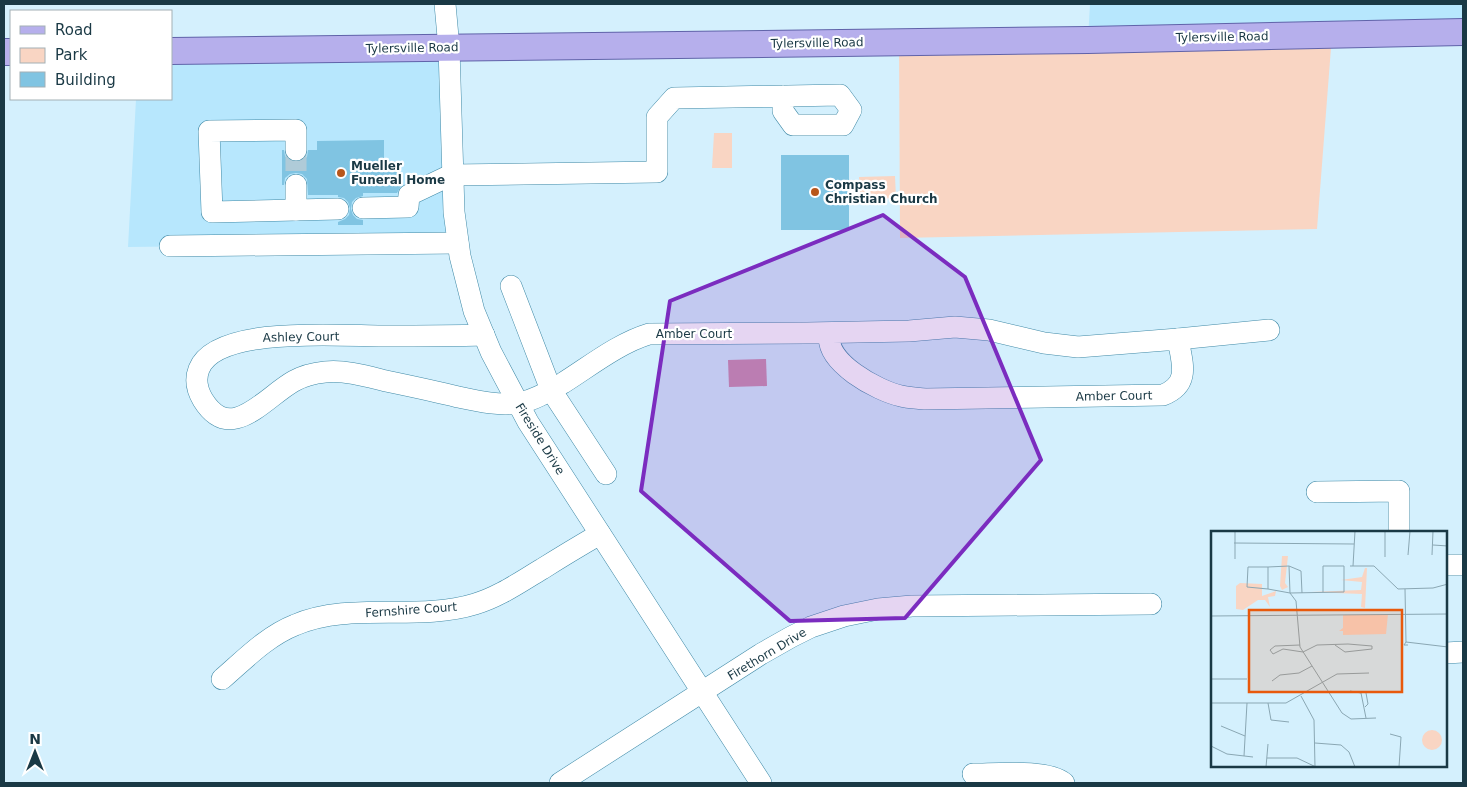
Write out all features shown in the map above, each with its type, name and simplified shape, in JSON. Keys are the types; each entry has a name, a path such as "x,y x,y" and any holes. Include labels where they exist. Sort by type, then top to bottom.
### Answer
{"main road":[{"name":"Tylersville Road","path":"172,51 1088,40 1463,32"}],"street":[{"name":"Fireside Drive","path":"445,4 454,212 458,243 474,310 484,335 517,403 761,783"},
{"path":"363,208 408,207 409,196 452,175 657,172 656,116 674,98 782,96"},
{"path":"296,150 296,130 209,131 212,212 338,209"},
{"path":"296,185 296,210"},
{"path":"170,246 458,243"},
{"path":"511,286 551,390 606,474"},
{"name":"Amber Court","path":"517,403 531,400 551,390 628,343 648,334 830,333 909,331 955,327 989,330 1044,343 1078,347 1178,339 1182,371 1181,382 1174,390 1164,394 925,399 892,393 852,372 834,354 828,339 830,333"},
{"path":"1178,339 1269,330"},
{"name":"Ashley Court","path":"484,335 285,336 251,339 229,345 209,356 201,364 197,374 197,386 207,406 215,414 225,419 236,419 246,415 293,381 325,372 359,374 477,401 517,403"},
{"path":"1317,492 1399,491 1400,531"},
{"name":"Fernshire Court","path":"222,679 257,649 295,625 328,616 430,612 476,604 504,592 600,534"},
{"path":"1447,565 1463,565"},
{"name":"Firethorn Drive","path":"560,783 761,654 812,627 844,616 878,609 912,606 1151,604"},
{"path":"1447,653 1463,652"},
{"path":"972,774 1040,774 1051,776 1064,783"}],"highlighted area":[{"path":"883,215 965,277 1041,460 905,618 790,621 641,491 670,301"}],"shaded area":[{"path":"1090,4 1463,4 1463,32 1088,40"},
{"path":"449,48 458,243 128,247 136,100 172,100 172,51"},
{"path":"766,359 767,386 729,387 728,360"}],"green space":[{"path":"1332,35 1317,229 900,238 899,42"},
{"path":"714,133 732,133 732,168 712,168"},
{"path":"895,176 896,198 860,200 859,177"}],"building":[{"name":"Mueller Funeral Home","path":"384,140 384,161 401,161 401,186 397,193 363,193 363,196 356,198 352,202 351,209 353,215 357,219 363,220 363,225 338,225 338,222 349,215 350,208 348,202 344,198 338,197 338,195 308,195 307,179 302,174 290,174 285,178 284,185 282,185 282,150 284,150 285,156 289,161 296,162 302,161 307,157 308,150 317,150 317,141"},
{"name":"Compass Christian Church","path":"781,155 849,155 849,230 781,230"}],"tunnel":[{"path":"296,150 296,185"}],"place":[{"name":"Mueller Funeral Home","path":"341,173"},
{"name":"Compass Christian Church","path":"815,192"}]}
